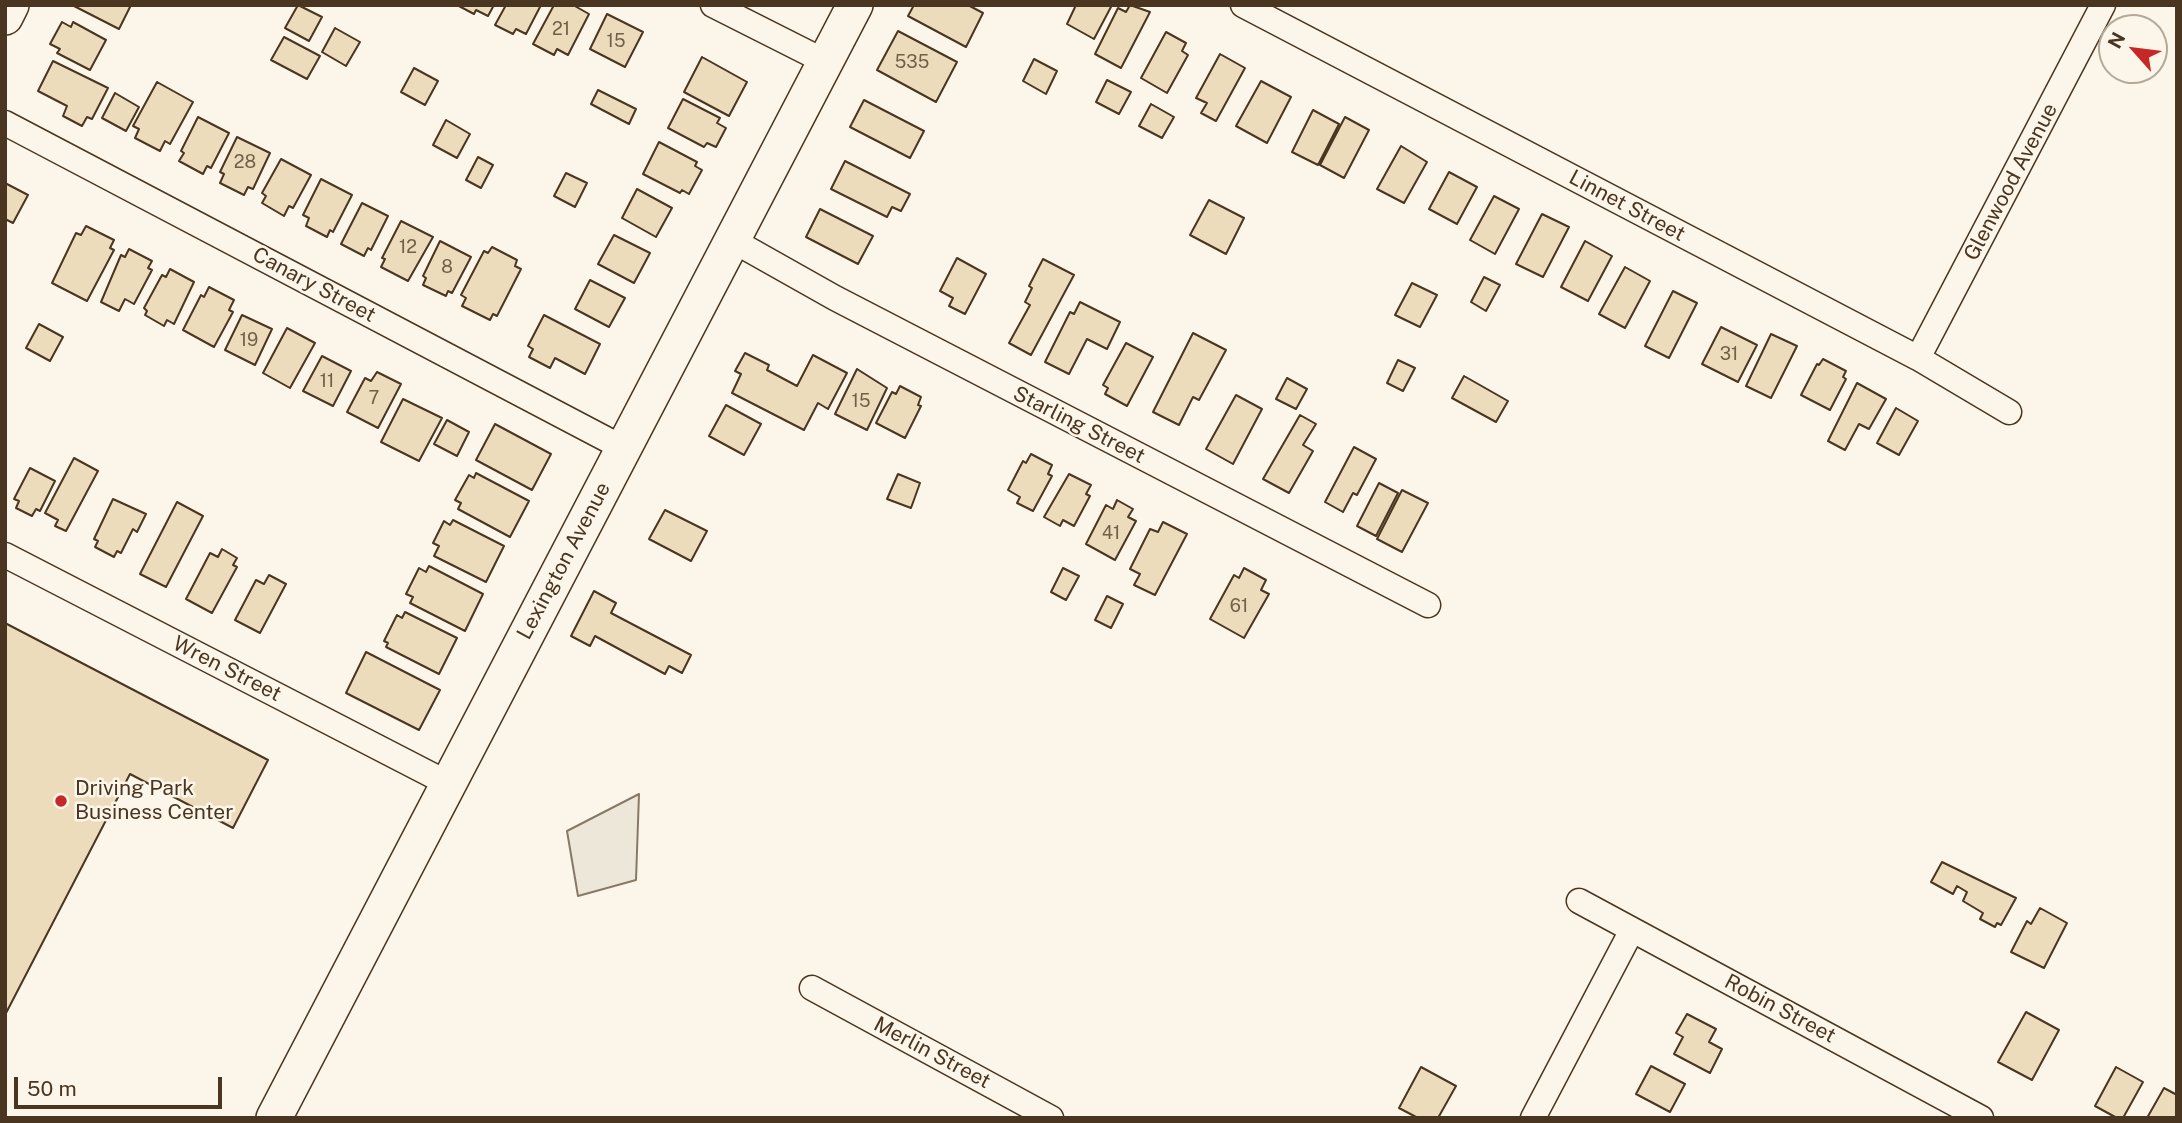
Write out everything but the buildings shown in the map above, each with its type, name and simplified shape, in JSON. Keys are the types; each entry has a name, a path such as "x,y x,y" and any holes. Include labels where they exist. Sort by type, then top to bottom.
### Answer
{"main road":[{"name":"Lexington Avenue","path":"274,1118 855,5"}],"street":[{"path":"713,5 826,62"},
{"name":"Linnet Street","path":"1243,5 1919,358 2009,412"},
{"name":"Glenwood Avenue","path":"1919,358 2103,5"},
{"name":"Canary Street","path":"5,123 624,448"},
{"name":"Starling Street","path":"732,240 847,304 1428,605"},
{"name":"Wren Street","path":"5,555 449,783"},
{"name":"Robin Street","path":"1579,901 1981,1118"},
{"path":"1533,1118 1632,930"},
{"name":"Merlin Street","path":"812,988 1051,1118"}],"shaded area":[{"path":"639,794 636,880 578,896 567,831"}],"place":[{"name":"Driving Park Business Center","path":"61,801"}]}
